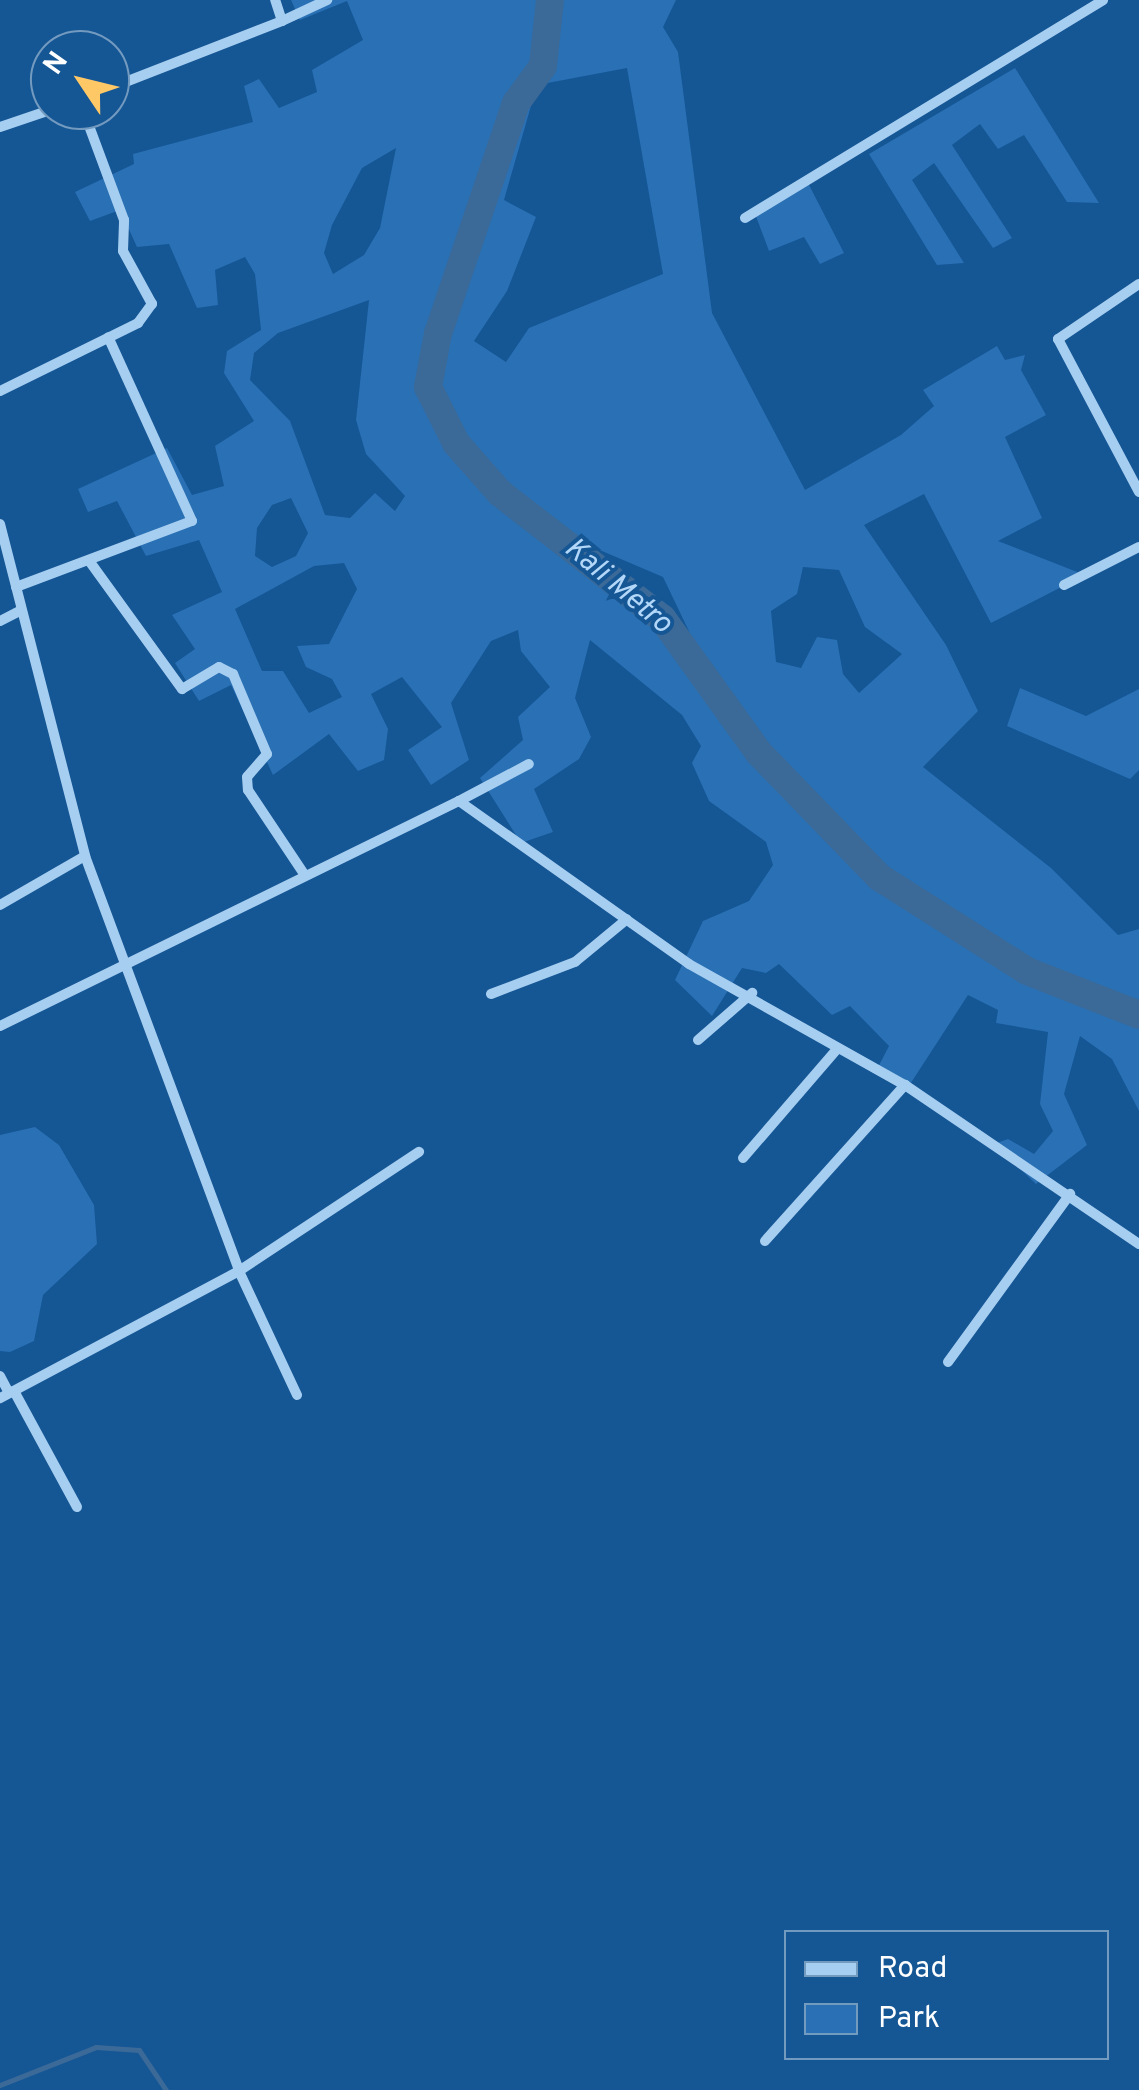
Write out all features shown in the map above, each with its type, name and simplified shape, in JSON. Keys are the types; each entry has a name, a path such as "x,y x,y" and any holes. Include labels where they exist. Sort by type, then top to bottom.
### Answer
{"street":[{"path":"275,0 282,20"},
{"path":"130,80 327,0"},
{"path":"745,218 1102,0"},
{"path":"0,128 30,117"},
{"path":"3,389 108,337 152,304 124,250 124,220 90,130"},
{"path":"1139,284 1061,330 1060,346 1139,492"},
{"path":"16,587 73,570 192,522 108,337"},
{"path":"0,524 5,563 16,587 85,856 121,962 239,1271 297,1395"},
{"path":"1064,584 1139,546"},
{"path":"88,563 182,689 219,667 234,674 267,754 247,777 248,790 299,876"},
{"path":"0,621 20,612"},
{"path":"0,1026 121,962 529,764"},
{"path":"459,801 626,919 906,1085 1139,1244"},
{"path":"0,905 85,856"},
{"path":"491,994 575,962 626,919"},
{"path":"698,1040 752,993"},
{"path":"743,1158 838,1048"},
{"path":"765,1241 906,1085"},
{"path":"8,1394 239,1271 419,1152"},
{"path":"948,1362 1070,1194"},
{"path":"0,1376 77,1506"}],"green space":[{"path":"291,0 676,0 663,27 678,52 712,313 805,490 901,435 934,406 923,390 997,346 1005,360 1025,355 1021,370 1046,415 1005,437 1042,518 998,541 1085,575 991,623 924,494 864,525 946,645 978,711 923,767 1051,868 1118,935 1139,929 1139,1111 1112,1059 1080,1036 1064,1094 1087,1145 1036,1184 994,1144 1008,1139 1034,1154 1053,1131 1040,1104 1048,1032 996,1023 998,1010 968,995 905,1092 876,1071 889,1046 850,1006 832,1015 779,964 766,973 742,968 712,1016 675,980 703,921 749,901 773,865 766,842 709,801 692,763 701,746 682,715 590,640 575,698 591,737 579,759 534,789 553,832 521,843 480,778 523,740 518,717 550,687 521,651 518,630 491,641 451,703 469,760 431,785 408,750 442,727 402,677 371,694 388,729 384,760 358,771 329,734 273,775 231,685 199,701 175,663 195,649 172,615 222,592 199,540 146,556 117,501 88,512 78,489 167,448 192,495 224,486 215,446 254,421 224,373 227,351 261,330 255,274 245,257 215,270 218,305 197,308 169,244 137,247 120,210 90,221 75,192 134,164 133,154 253,122 244,86 259,79 279,108 317,92 312,70 363,40 347,1 300,20","holes":["627,68 663,274 529,328 506,362 474,341 507,291 536,217 504,200 537,85","396,148 380,228 364,255 333,274 324,253 332,225 362,168","369,300 356,420 366,454 405,496 395,511 375,493 350,518 325,515 290,421 250,380 254,353 278,333","291,498 308,533 296,556 272,567 255,556 257,528 272,505","555,531 663,577 707,669 662,618","344,563 357,589 329,644 297,646 306,667 332,679 342,697 309,713 283,671 262,671 235,609 314,566","803,567 839,570 865,627 902,654 859,693 843,674 837,640 817,637 801,668 776,662 771,611 797,594"]},
{"path":"1015,68 1099,203 1067,202 1024,135 998,149 980,124 952,145 1012,238 993,248 934,163 912,180 964,263 937,265 869,154"},
{"path":"807,181 844,253 820,264 804,237 769,251 754,211"},
{"path":"1020,688 1086,716 1139,689 1139,770 1130,779 1007,726"},
{"path":"35,1127 59,1145 94,1205 97,1244 43,1295 34,1341 10,1352 0,1351 0,1135"}],"waterway":[{"name":"Kali Metro","path":"550,0 543,66 516,103 438,333 428,387 456,443 500,493 662,618 759,753 879,877 1027,971 1139,1015"},
{"path":"0,2085 96,2047 139,2050 166,2090"}]}
